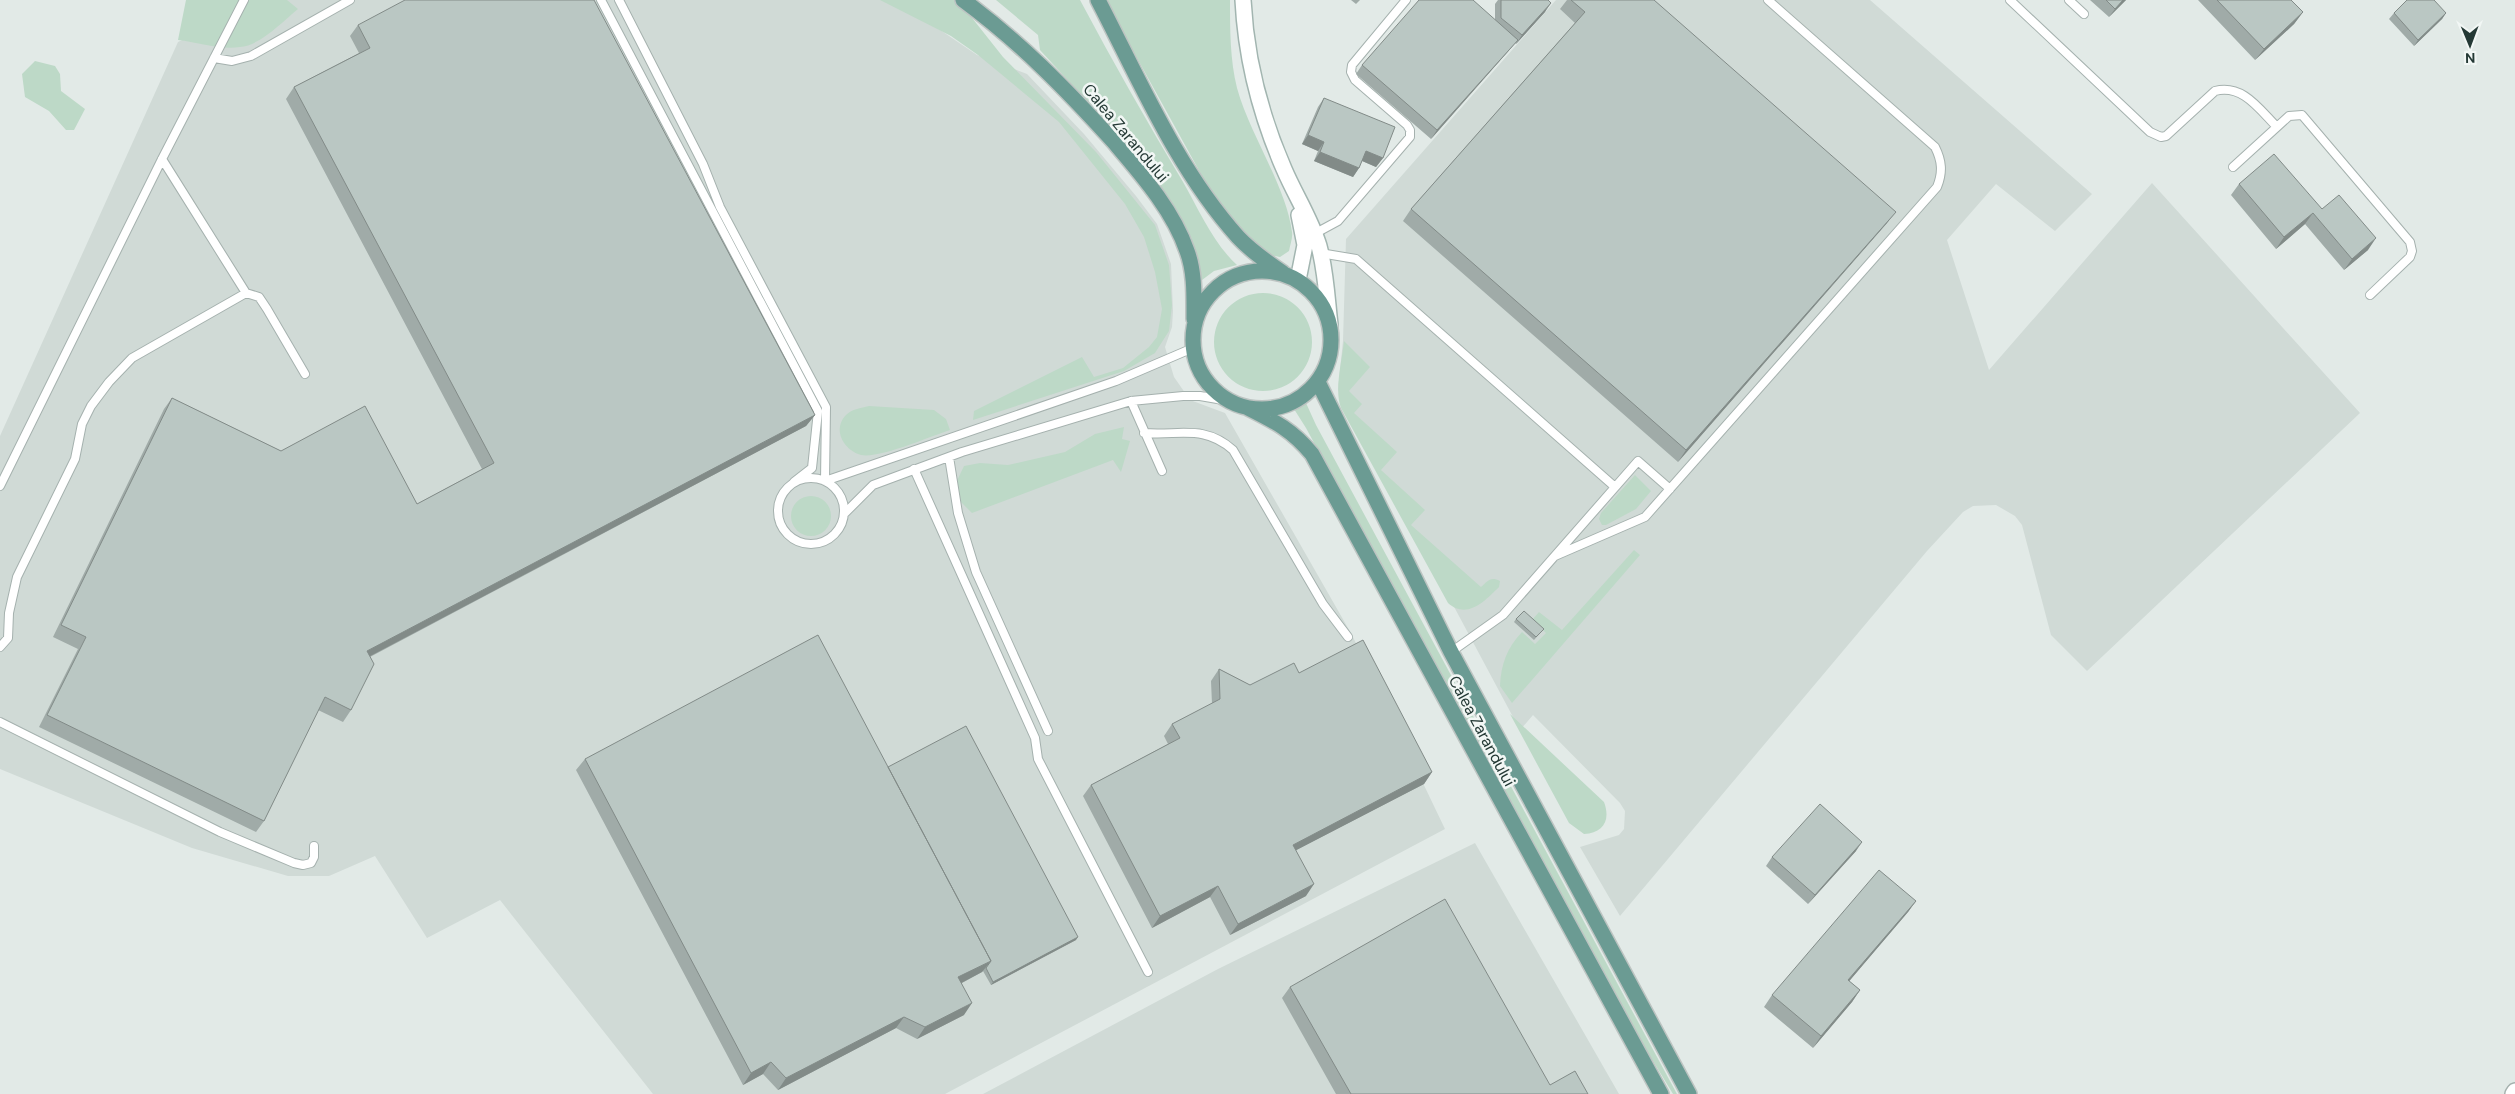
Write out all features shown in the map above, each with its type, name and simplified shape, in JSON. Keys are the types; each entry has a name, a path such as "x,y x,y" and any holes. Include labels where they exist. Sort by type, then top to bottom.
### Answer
{"main road":[{"name":"Calea Zarandului","path":"963,0 1006,32 1064,86 1132,164 1179,228 1188,253 1192,272 1193,348 1199,369 1212,387 1229,401 1284,426 1298,436 1312,454 1661,1094"},
{"name":"Calea Zarandului","path":"1098,0 1190,173 1238,237 1257,254 1310,290 1321,304 1330,325"},
{"name":"Calea Zarandului","path":"1244,0 1244,27 1251,74 1272,142 1314,234 1320,253 1331,345 1327,364 1318,382 1305,395 1289,404 1269,409 1248,408"},
{"name":"Calea Zarandului","path":"1291,184 1302,225 1305,245 1292,278"},
{"name":"Calea Zarandului","path":"1194,328 1200,308 1212,292 1228,280 1247,273 1266,271 1292,278"},
{"name":"Calea Zarandului","path":"1318,382 1451,652 1690,1094"}],"lane":[{"path":"0,486 162,159 244,0"},
{"path":"214,58 232,62 251,56 350,0"},
{"path":"601,0 818,412 812,468 794,482 782,495 778,513 780,522 791,537 808,544 826,540 839,528 844,514 844,506 838,491 825,481"},
{"path":"619,0 702,164 720,207 826,407 825,481"},
{"path":"1314,234 1338,221 1410,136 1410,130 1407,125 1355,80 1351,72 1352,65 1406,0"},
{"path":"1555,556 1645,517 1937,187 1942,173 1940,156 1935,147 1768,0"},
{"path":"2010,0 2156,136 2166,136 2215,91 2222,89 2243,93 2277,127"},
{"path":"2069,0 2084,14"},
{"path":"2233,167 2289,116 2302,115 2410,242 2412,251 2410,258 2370,295"},
{"path":"162,159 246,293 259,298 268,308 305,374"},
{"path":"1320,253 1356,259 1615,487"},
{"path":"0,647 8,638 9,612 17,577 75,459 82,424 91,406 132,358 246,293"},
{"path":"794,482 804,478 825,481 969,430 1074,397 1144,371 1193,348"},
{"path":"844,514 873,485 949,456 1130,401 1183,396 1200,396 1229,401"},
{"path":"1130,401 1162,470"},
{"path":"1144,433 1169,435 1204,433 1224,442 1233,450 1323,604 1348,637"},
{"path":"949,456 958,513 976,572 1048,731"},
{"path":"1451,652 1503,615 1638,461 1670,489"},
{"path":"914,469 1035,738 1038,759 1148,972"},
{"path":"0,722 220,832 294,863 303,865 311,863 314,857 314,846"}],"shaded area":[{"path":"264,0 896,0 977,55 1027,74 1084,134 1157,224 1171,264 1172,327 1165,347 1174,377 1190,400 1225,413 1352,635 1445,829 945,1094 653,1094 500,900 427,938 375,856 329,876 288,876 192,848 0,769 0,436 178,42"},
{"path":"1556,0 1870,0 2092,194 2055,231 1996,184 1947,240 1989,370 2152,183 2360,413 2087,671 2051,635 2022,525 2015,516 1996,505 1973,506 1963,512 1927,551 1620,916 1580,847 1619,835 1624,829 1625,811 1620,803 1533,715 1520,730 1338,390 1343,341 1346,239"},
{"path":"1475,843 1619,1094 983,1094 1218,969"}],"green space":[{"path":"186,0 287,0 298,9 263,38 248,45 232,48 178,40"},
{"path":"880,0 955,0 961,4 1003,57 1096,152 1155,225 1169,265 1172,305 1169,331 1155,353 1124,371 973,420 974,411 1082,357 1094,377 1123,368 1149,347 1157,337 1162,309 1155,272 1144,237 1125,204 1059,122 978,55 951,36"},
{"path":"996,0 1080,0 1207,226 1221,247 1237,265 1214,271 1198,283 1199,264 1191,237 1175,207 1155,178 1040,50 1038,35"},
{"path":"1105,0 1230,0 1230,33 1237,88 1250,124 1283,197 1292,234 1289,251 1280,257 1261,253 1223,214"},
{"path":"35,61 55,66 60,74 61,91 85,109 74,130 66,130 49,111 25,97 22,74"},
{"path":"1263,293 1282,296 1298,307 1309,323 1312,342 1309,361 1298,377 1282,388 1263,391 1244,388 1228,377 1217,361 1214,342 1217,323 1228,307 1244,296"},
{"path":"1344,341 1370,367 1349,391 1362,404 1354,413 1397,452 1381,470 1425,510 1411,525 1481,587 1491,579 1500,581 1499,587 1475,607 1462,610 1448,603 1341,408 1338,384"},
{"path":"1306,403 1316,425 1677,1094 1673,1094 1619,1005 1294,409"},
{"path":"869,406 934,410 946,419 950,430 880,454 861,455 845,445 840,434 840,428 841,422 847,414 856,409"},
{"path":"1124,427 1122,439 1130,441 1121,472 1113,460 972,513 958,499 954,487 964,466 980,463 1008,465 1065,452 1095,434"},
{"path":"1635,475 1651,491 1636,509 1606,525 1602,525 1599,519 1601,513"},
{"path":"811,496 825,502 831,516 825,530 811,536 797,530 791,516 797,502"},
{"path":"1634,550 1640,555 1512,703 1500,686 1506,657 1512,644 1522,632 1535,644 1546,633 1532,620 1539,612 1562,630"},
{"path":"1510,714 1604,802 1606,820 1601,828 1584,834 1569,823"}],"building":[{"path":"405,0 594,0 815,415 367,651 374,664 351,710 325,697 264,821 47,715 86,637 61,625 172,398 281,451 365,406 417,504 494,463 294,87 370,48 358,25"},
{"path":"1419,0 1473,0 1518,40 1437,130 1362,65"},
{"path":"1501,0 1548,0 1551,3 1522,35 1501,18"},
{"path":"1571,0 1654,0 1896,212 1686,450 1411,209 1585,12"},
{"path":"2106,0 2123,0 2115,9"},
{"path":"2217,0 2291,0 2303,12 2264,49"},
{"path":"2407,0 2434,0 2446,13 2418,40 2394,13"},
{"path":"1324,98 1395,127 1383,158 1366,151 1359,168 1320,152 1324,142 1308,135"},
{"path":"2274,154 2322,209 2339,195 2376,238 2352,259 2313,213 2284,237 2239,184"},
{"path":"1524,611 1544,629 1536,637 1516,619"},
{"path":"818,635 991,961 958,977 972,1003 925,1027 904,1017 786,1078 771,1062 751,1073 585,759"},
{"path":"1363,640 1432,772 1293,845 1314,884 1238,924 1218,886 1160,916 1091,785 1180,738 1172,724 1220,699 1219,669 1250,685 1294,663 1299,673"},
{"path":"966,726 1078,937 993,982 986,968 991,961 888,767"},
{"path":"1820,804 1862,842 1815,895 1772,857"},
{"path":"1879,870 1916,901 1848,980 1860,990 1821,1036 1772,995"},
{"path":"1445,899 1550,1085 1575,1071 1588,1094 1351,1094 1290,987"}]}
